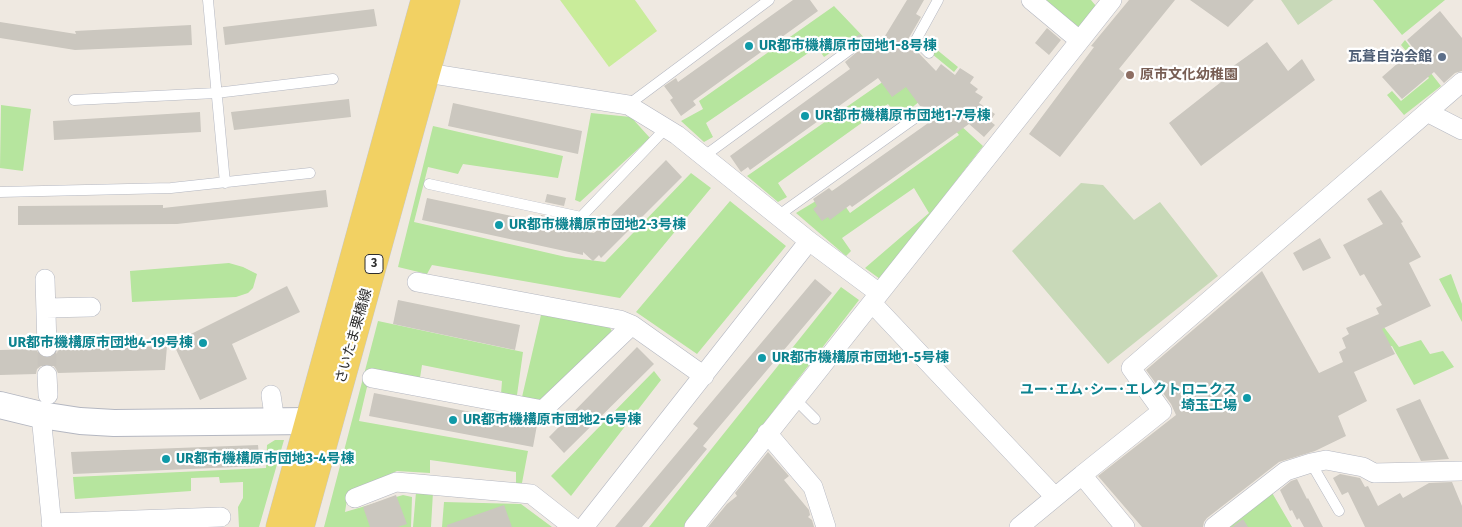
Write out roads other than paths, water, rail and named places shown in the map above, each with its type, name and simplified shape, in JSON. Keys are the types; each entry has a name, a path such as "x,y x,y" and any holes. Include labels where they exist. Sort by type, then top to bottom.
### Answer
{"main road":[{"name":"さいたま栗橋線","path":"300,527 319,422 425,0"},
{"name":"さいたま栗橋線","path":"280,527 319,422 427,73 446,0"}],"street":[{"path":"1031,0 1079,40"},
{"path":"696,526 767,433 1112,0"},
{"path":"427,73 628,105 677,135 810,241 876,298 1055,497"},
{"path":"1019,527 1162,410 1131,368 1462,82"},
{"path":"1427,112 1462,130"},
{"path":"584,527 810,241"},
{"path":"45,279 46,347"},
{"path":"417,282 620,320 632,326 704,376"},
{"path":"46,308 92,307"},
{"path":"372,378 543,410 632,326"},
{"path":"47,375 46,410 52,525 221,517"},
{"path":"271,395 275,422"},
{"path":"0,405 46,410 80,421 114,423 319,422"},
{"path":"767,433 813,487 826,527"},
{"path":"1214,527 1286,471 1311,463 1326,460 1363,467 1374,472 1462,471"},
{"path":"1082,475 1125,527"},
{"path":"355,498 396,482 531,494 573,527"}],"lane":[{"path":"208,0 225,183"},
{"path":"628,105 768,0"},
{"path":"929,54 916,40 938,0"},
{"path":"704,158 852,48"},
{"path":"74,100 216,93 333,79"},
{"path":"778,215 922,113"},
{"path":"430,184 581,217 665,129"},
{"path":"0,192 172,188 310,173"},
{"path":"795,398 815,419"},
{"path":"1311,463 1339,511"}],"tunnel":[{"path":"47,347 47,375"}],"place":[{"name":"UR都市機構原市団地1-8号棟","path":"749,46"},
{"name":"瓦葺自治会館","path":"1442,57"},
{"name":"原市文化幼稚園","path":"1130,75"},
{"name":"UR都市機構原市団地1-7号棟","path":"805,116"},
{"name":"UR都市機構原市団地2-3号棟","path":"499,225"},
{"name":"UR都市機構原市団地4-19号棟","path":"203,343"},
{"name":"UR都市機構原市団地1-5号棟","path":"762,358"},
{"name":"ユー･エム･シー･エレクトロニクス 埼玉工場","path":"1247,398"},
{"name":"UR都市機構原市団地2-6号棟","path":"453,420"},
{"name":"UR都市機構原市団地3-4号棟","path":"166,459"}]}
